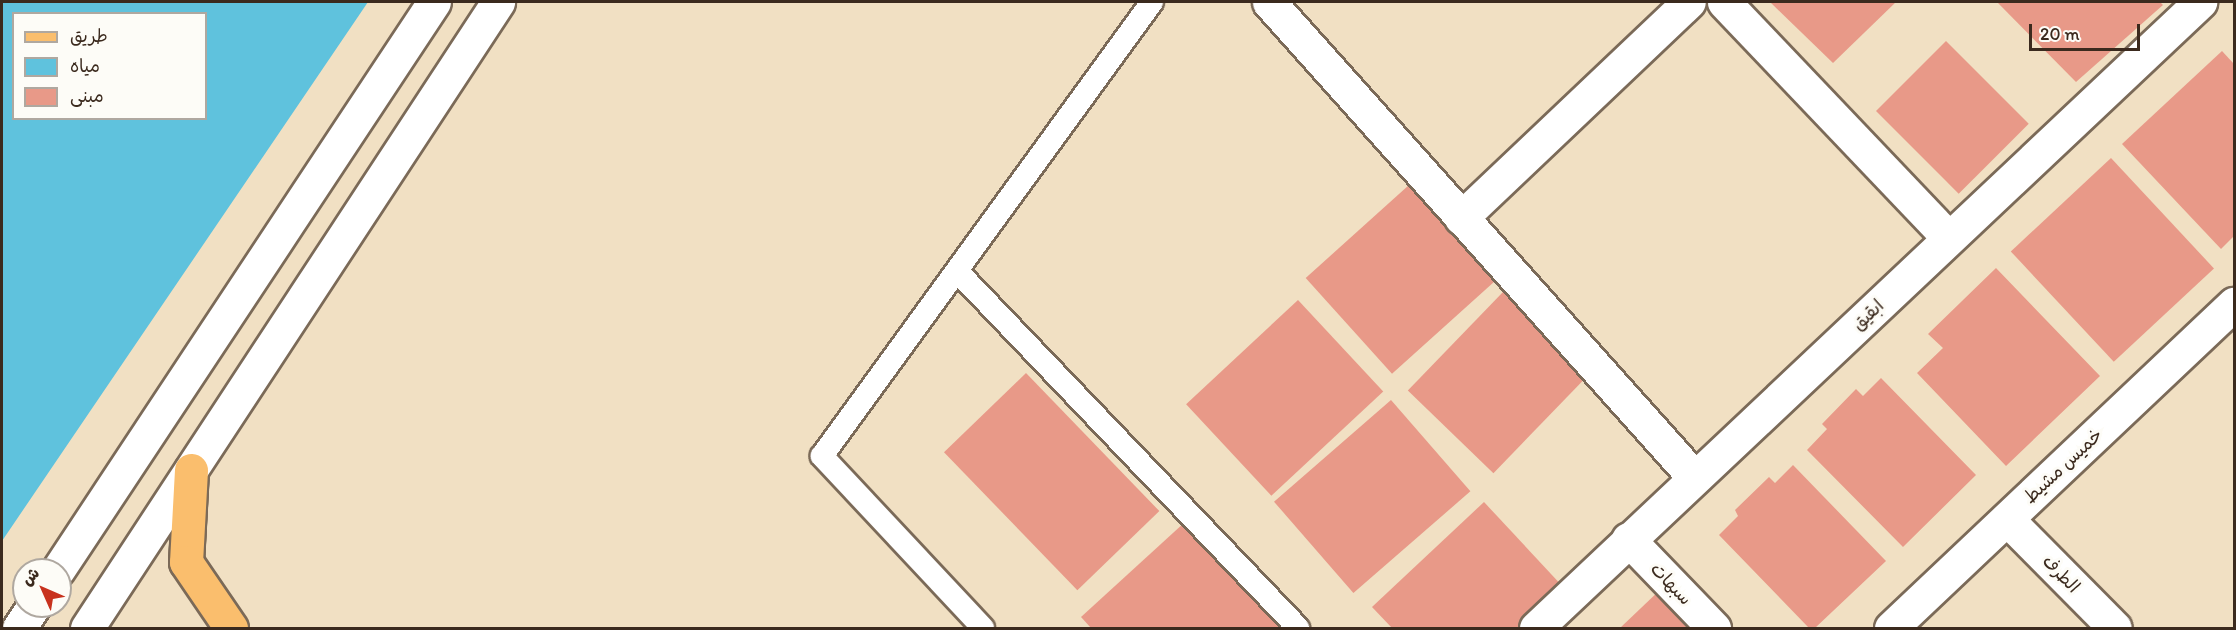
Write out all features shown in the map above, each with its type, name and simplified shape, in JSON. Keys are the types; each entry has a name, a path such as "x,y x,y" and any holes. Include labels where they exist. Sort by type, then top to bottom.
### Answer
{"main road":[{"path":"190,470 186,562 231,628"}],"street":[{"path":"66,558 434,2"},
{"path":"87,628 498,2"},
{"path":"1269,2 1695,477"},
{"path":"1461,218 1689,2"},
{"path":"1724,2 1949,238"},
{"name":"ابقيق","path":"1536,628 1949,238 2190,5"},
{"name":"خميس مشيط","path":"1891,628 2230,316"},
{"name":"الطرف","path":"2007,519 2115,628"},
{"name":"سبهات","path":"1628,539 1714,628"}],"lane":[{"path":"983,628 822,456 1152,2"},
{"path":"957,271 1298,628"}],"water":[{"path":"2,2 368,2 2,541"}],"building":[{"path":"1770,2 1896,2 1833,63"},
{"path":"1997,2 2160,2 2163,5 2076,82"},
{"path":"1946,41 2029,124 1959,194 1876,111"},
{"path":"2222,51 2234,64 2234,236 2221,249 2122,144"},
{"path":"2111,158 2214,268 2114,362 2011,251"},
{"path":"1409,185 1495,281 1392,374 1306,278"},
{"path":"1996,268 2100,376 2006,466 1917,373 1943,348 1928,334"},
{"path":"1503,292 1589,375 1493,473 1408,391"},
{"path":"1298,300 1383,391 1271,496 1186,404"},
{"path":"1026,373 1159,511 1077,590 944,452"},
{"path":"1881,378 1976,475 1903,547 1807,450 1827,429 1822,424 1856,389 1863,396"},
{"path":"1391,400 1470,491 1353,593 1274,502"},
{"path":"1793,465 1886,561 1815,628 1809,628 1719,535 1738,516 1735,510 1769,477 1775,483"},
{"path":"1484,502 1565,589 1522,628 1392,628 1372,607"},
{"path":"1185,522 1283,628 1091,628 1081,617"},
{"path":"1662,588 1701,628 1620,628"}]}
